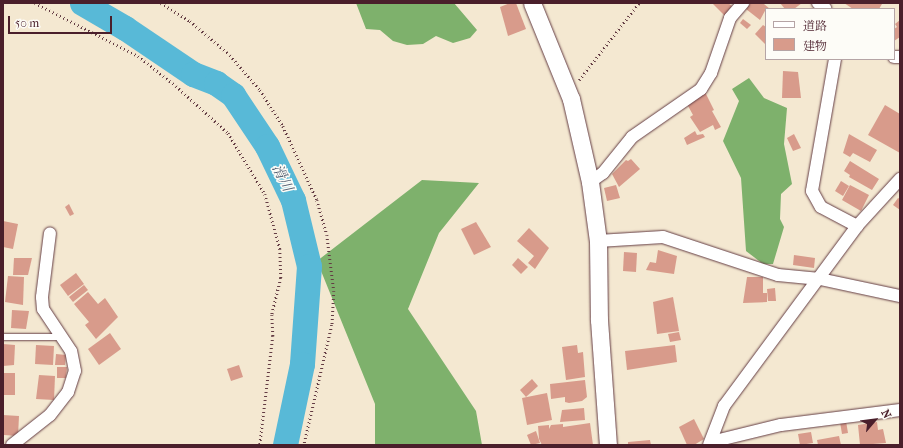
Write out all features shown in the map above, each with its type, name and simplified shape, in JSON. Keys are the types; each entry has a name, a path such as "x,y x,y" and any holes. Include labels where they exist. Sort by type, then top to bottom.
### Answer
{"street":[{"path":"532,3 567,88 590,182 598,241 599,320 608,445"},
{"path":"590,182 603,173 632,137 701,89 710,73 730,18 743,3"},
{"path":"835,60 812,191 821,207 857,226"},
{"path":"710,444 724,406 820,279 857,226 900,179"},
{"path":"12,445 40,424 68,392 75,371 71,351 47,318 42,302 50,233"},
{"path":"598,241 663,237 778,275 820,279 900,296"},
{"path":"710,444 781,424 900,410"}],"lane":[{"path":"3,336 62,337"}],"path":[{"path":"35,3 138,56 176,86 228,132 265,194 280,249 281,278 272,315 273,336 260,445"},
{"path":"161,3 190,21 230,56 260,90 283,126 317,200 327,235 334,291 332,325 304,445"},
{"path":"567,88 577,83 639,3"}],"green space":[{"path":"356,3 454,3 477,30 470,38 453,43 436,36 423,44 407,45 393,41 380,30 366,29"},
{"path":"749,78 764,98 787,108 784,144 792,184 781,194 780,219 784,227 773,264 763,264 746,251 741,178 723,141 739,101 732,89"},
{"path":"422,180 479,183 439,233 408,309 476,411 482,445 375,445 375,404 317,261"}],"building":[{"path":"510,3 516,3 526,29 508,36 500,7"},
{"path":"712,3 728,3 732,6 725,16"},
{"path":"751,3 764,4 769,8 765,8 760,20 746,9"},
{"path":"780,3 802,3 795,8 784,8"},
{"path":"844,3 882,4 880,8 852,8"},
{"path":"743,19 751,25 747,29 740,23"},
{"path":"900,20 900,37 895,40 895,28 897,27 895,24"},
{"path":"763,25 765,26 765,44 755,34"},
{"path":"783,71 798,72 801,98 782,98"},
{"path":"705,92 714,110 712,111 721,127 715,130 713,125 700,132 690,117 693,115 687,104"},
{"path":"885,105 900,114 900,153 868,135"},
{"path":"695,131 697,135 703,134 705,137 687,145 684,138"},
{"path":"794,134 801,148 793,151 787,138"},
{"path":"849,134 877,150 870,162 853,153 850,157 843,153"},
{"path":"631,159 640,169 619,187 612,174 626,160 628,161"},
{"path":"850,161 879,179 872,190 849,177 850,175 844,171"},
{"path":"841,181 849,186 843,196 835,191"},
{"path":"616,185 620,198 607,201 604,188"},
{"path":"850,185 869,195 861,211 842,200"},
{"path":"898,198 900,199 900,210 893,205"},
{"path":"69,204 74,214 70,216 65,207"},
{"path":"3,221 18,224 13,249 3,247"},
{"path":"476,222 491,247 474,255 461,229"},
{"path":"529,228 549,248 535,269 528,263 534,256 517,241"},
{"path":"658,250 677,256 674,274 646,270 650,262 656,263"},
{"path":"624,252 637,253 636,272 623,271"},
{"path":"794,255 815,258 814,268 793,265"},
{"path":"14,258 32,258 28,275 13,275"},
{"path":"518,258 528,267 521,274 512,265"},
{"path":"76,273 84,284 68,296 60,285"},
{"path":"8,276 24,277 23,305 5,302"},
{"path":"747,277 763,277 763,293 767,293 767,302 743,303"},
{"path":"84,285 88,290 73,302 69,297"},
{"path":"775,288 776,301 768,301 767,289"},
{"path":"88,292 98,304 105,298 118,317 96,339 85,325 89,322 74,304"},
{"path":"673,297 679,331 657,334 653,302"},
{"path":"12,310 29,311 26,329 11,328"},
{"path":"679,332 681,340 670,342 668,334"},
{"path":"110,333 121,349 99,365 88,349"},
{"path":"3,344 15,345 14,365 3,366"},
{"path":"36,345 54,346 53,365 35,364"},
{"path":"577,345 578,353 583,352 585,377 566,380 562,347"},
{"path":"675,345 677,362 627,370 625,351"},
{"path":"56,354 66,355 65,365 55,365"},
{"path":"239,365 243,377 231,381 227,369"},
{"path":"57,367 67,367 66,378 57,378"},
{"path":"3,373 15,373 15,395 3,395"},
{"path":"39,375 55,376 54,400 36,399"},
{"path":"532,379 538,386 526,397 520,390"},
{"path":"585,380 587,397 582,401 569,403 565,402 565,397 551,399 550,384"},
{"path":"547,393 552,420 527,425 522,398"},
{"path":"584,408 585,420 560,422 562,410"},
{"path":"3,415 19,416 18,436 4,435"},
{"path":"694,419 704,439 694,445 687,445 679,427"},
{"path":"846,421 848,433 842,434 840,422"},
{"path":"877,422 878,430 883,429 886,443 860,445 858,425"},
{"path":"590,423 593,445 542,445 539,439 538,426 549,425 549,429 551,425 563,424 563,427"},
{"path":"536,431 540,443 531,445 527,435"},
{"path":"811,432 813,443 800,445 798,434"},
{"path":"839,436 841,445 818,445 817,440"},
{"path":"650,440 651,445 628,445 628,442"}],"waterway":[{"name":"滑川","path":"82,3 125,28 193,74 216,83 233,95 267,146 293,200 309,266 302,364 285,445"}]}
